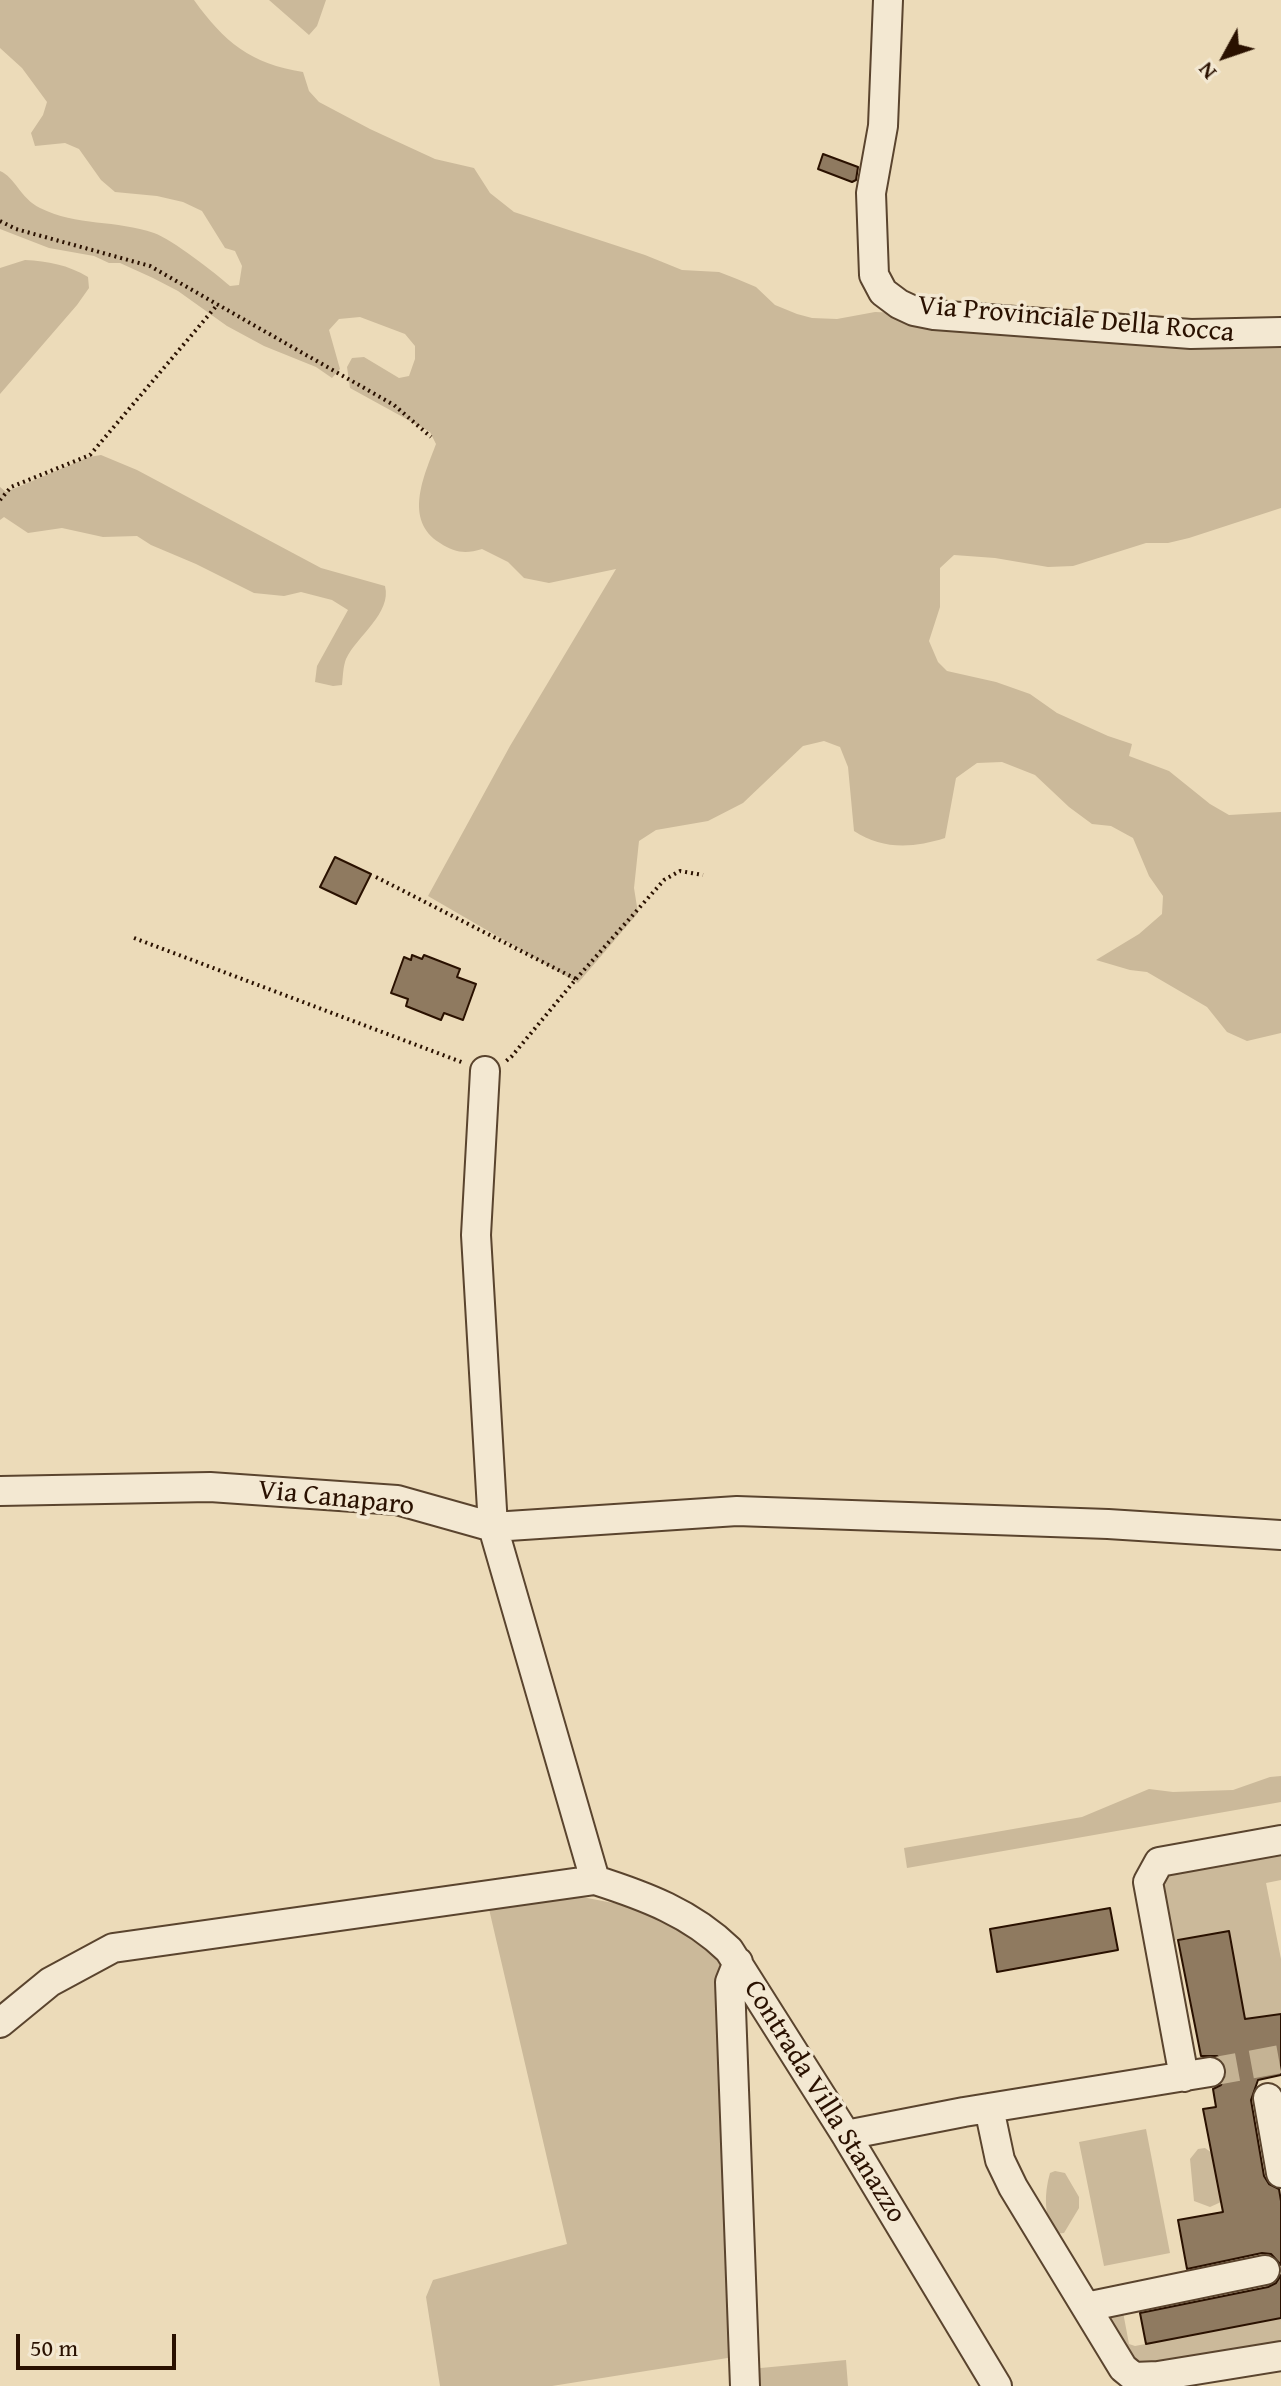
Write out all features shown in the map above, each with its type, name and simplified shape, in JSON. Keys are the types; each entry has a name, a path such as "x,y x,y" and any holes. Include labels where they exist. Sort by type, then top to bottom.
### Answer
{"street":[{"name":"Via Provinciale Della Rocca","path":"888,0 883,126 872,183 871,220 874,275 883,292 914,311 934,315 1191,334 1281,332"},
{"path":"0,2023 50,1982 113,1948 595,1880 493,1527 476,1235 485,1071"},
{"name":"Via Canaparo","path":"0,1491 210,1487 397,1500 493,1527 737,1511 1108,1524 1281,1535"},
{"path":"846,2135 989,2108 1197,2075 1148,1882 1159,1862 1281,1840"},
{"name":"Contrada Villa Stanazzo","path":"595,1880 638,1893 680,1913 708,1930 738,1962 997,2386"},
{"path":"738,1962 730,1982 745,2386"},
{"path":"1268,2098 1281,2173"},
{"path":"989,2108 1000,2160 1013,2187 1123,2368 1134,2377 1158,2376 1281,2356"},
{"path":"1086,2307 1265,2270"}],"path":[{"path":"0,221 16,229 150,266 394,405 431,437"},
{"path":"0,500 11,487 90,455 218,304"},
{"path":"134,938 485,1071 496,1069 512,1056 664,880 680,871 703,875"},
{"path":"376,877 576,979"}],"shaded area":[{"path":"0,0 194,0 216,28 240,49 268,63 303,72 309,91 319,102 435,159 474,168 490,193 514,212 682,270 719,272 756,287 775,305 812,318 837,319 875,312 901,313 1281,339 1281,508 1189,538 1168,543 1146,543 1073,566 1048,567 954,555 940,568 940,607 929,641 938,662 947,671 996,682 1030,694 1057,713 1132,744 1129,756 1169,771 1229,815 1281,812 1281,1033 1247,1041 1227,1032 1207,1007 1147,972 1096,960 1139,934 1162,914 1163,896 1149,876 1133,838 1111,826 1092,824 1035,775 1002,762 977,763 956,778 945,838 922,844 898,845 876,842 854,831 848,767 840,747 824,741 803,746 743,803 708,821 656,830 639,841 634,888 638,913 578,983 428,896 510,746 616,569 549,583 524,578 508,562 482,549 466,552 451,549 429,533 419,510 420,497 436,444 430,432 350,388 347,367 352,358 364,357 399,378 409,376 415,359 415,346 405,334 360,317 339,319 329,330 340,369 332,378 316,367 264,346 227,326 178,291 120,263 49,248 0,229 0,171 40,208 68,218 154,233 182,249 230,286 239,285 242,266 235,251 225,248 202,211 183,202 157,196 115,192 101,180 79,149 65,143 35,146 31,133 43,115 47,102 22,68 0,48"},
{"path":"269,0 326,0 317,26 309,35"},
{"path":"25,260 73,269 88,277 89,288 0,394 0,268"},
{"path":"101,455 137,470 321,568 385,586 386,596 379,615 346,659 342,685 315,682 317,666 348,610 332,600 301,592 284,596 254,593 137,536 103,537 62,528 28,533 4,517 0,520 0,487 6,492 89,457"},
{"path":"1281,1776 1281,1802 907,1868 904,1848 1082,1817 1149,1789 1173,1792 1233,1790"},
{"path":"1281,1847 1281,1880 1266,1883 1281,1959 1281,2014 1245,2019 1229,1931 1169,1941 1157,1877"},
{"path":"582,1897 634,1907 698,1938 721,1961 740,2356 552,2386 440,2386 426,2297 433,2280 567,2244 489,1909"},
{"path":"1146,2129 1170,2253 1104,2266 1079,2142"},
{"path":"1205,2148 1212,2153 1221,2202 1210,2207 1194,2201 1190,2159 1198,2149"},
{"path":"1050,2173 1065,2173 1079,2197 1079,2208 1064,2233 1054,2234 1048,2219 1046,2197"},
{"path":"1103,2307 1123,2312 1129,2344 1135,2346 1281,2318 1281,2345 1135,2366"},
{"path":"846,2360 848,2386 751,2386 750,2369"}],"building":[{"path":"823,154 858,167 856,180 852,182 818,169"},
{"path":"335,857 371,874 356,904 320,887"},
{"path":"412,955 422,959 424,955 460,969 457,977 476,984 463,1020 444,1013 441,1020 406,1006 408,999 391,993 404,957 411,960"},
{"path":"1110,1908 1118,1950 997,1972 990,1929"},
{"path":"1229,1931 1245,2019 1281,2014 1281,2075 1258,2080 1251,2100 1264,2176 1269,2184 1279,2189 1281,2265 1271,2254 1262,2253 1187,2269 1178,2220 1223,2212 1203,2109 1216,2107 1213,2089 1221,2085 1227,2070 1217,2056 1201,2056 1178,1940"},
{"path":"1281,2275 1281,2318 1146,2344 1140,2313 1268,2287 1276,2283"}],"tunnel":[{"path":"1210,2072 1281,2059"}]}
